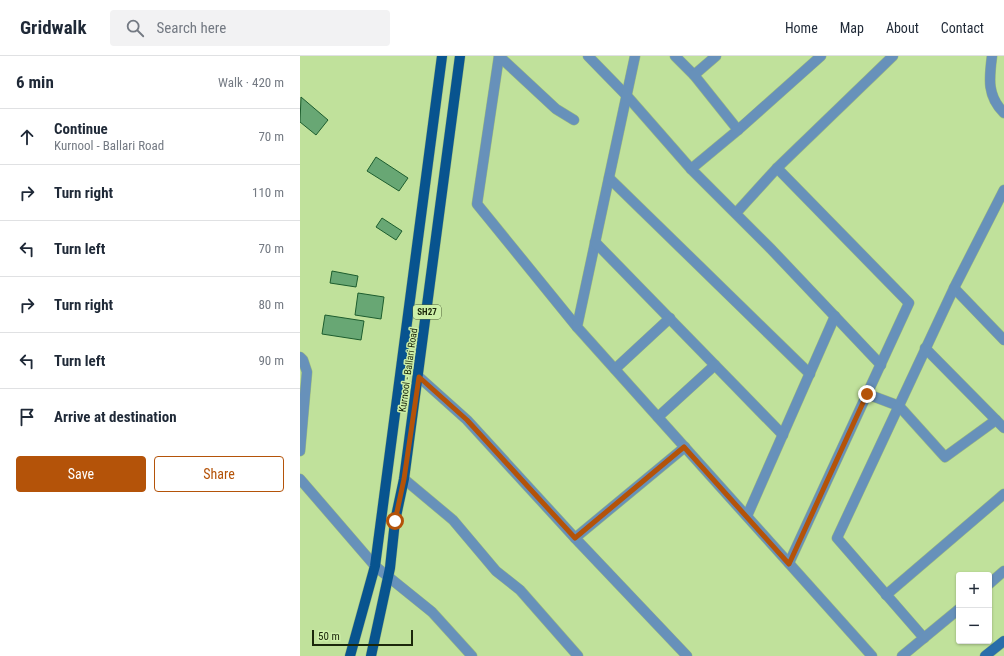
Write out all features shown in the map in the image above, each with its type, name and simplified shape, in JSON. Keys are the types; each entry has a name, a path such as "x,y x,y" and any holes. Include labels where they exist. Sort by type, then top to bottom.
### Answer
{"main road":[{"name":"SH27","path":"350,656 375,566 442,56"},
{"name":"Kurnool - Ballari Road","path":"389,572 395,521 404,479 419,377 460,56"},
{"name":"SH27","path":"371,656 389,572"},
{"path":"985,656 1004,641"}],"street":[{"path":"499,56 556,109 574,120"},
{"path":"499,56 477,204 577,327 872,656"},
{"path":"588,56 627,96 691,169 881,365"},
{"path":"577,327 635,56"},
{"path":"675,56 694,75 738,130"},
{"path":"694,75 716,56"},
{"path":"691,169 738,130 820,56"},
{"path":"736,214 777,168 893,56"},
{"path":"992,56 989,82 996,105 1004,113"},
{"path":"777,168 909,303 789,564"},
{"path":"609,178 810,374"},
{"path":"924,638 837,538 925,348 1004,190"},
{"path":"595,242 783,435"},
{"path":"954,288 1002,334"},
{"path":"747,516 835,316"},
{"path":"615,369 670,318"},
{"path":"925,348 1004,428"},
{"path":"300,357 304,360 307,372 300,451"},
{"path":"658,417 715,365"},
{"path":"419,377 467,420 575,538 687,656"},
{"path":"867,394 899,406 945,458 996,420"},
{"path":"575,538 684,447"},
{"path":"300,479 375,566 389,572 432,612 472,656"},
{"path":"404,479 453,520 496,571 520,590 578,656"},
{"path":"886,595 1004,494"},
{"path":"992,581 1004,571"},
{"path":"902,656 956,611"}],"building":[{"path":"301,97 328,120 316,135 300,122"},
{"path":"376,157 408,178 399,191 367,171"},
{"path":"382,218 402,231 396,240 376,227"},
{"path":"332,271 358,276 356,287 330,283"},
{"path":"358,293 384,297 381,319 355,315"},
{"path":"325,315 364,321 361,340 322,334"}],"route":[{"path":"395,521 404,479 419,377 467,420 575,538 684,447 789,564 867,394"}]}
